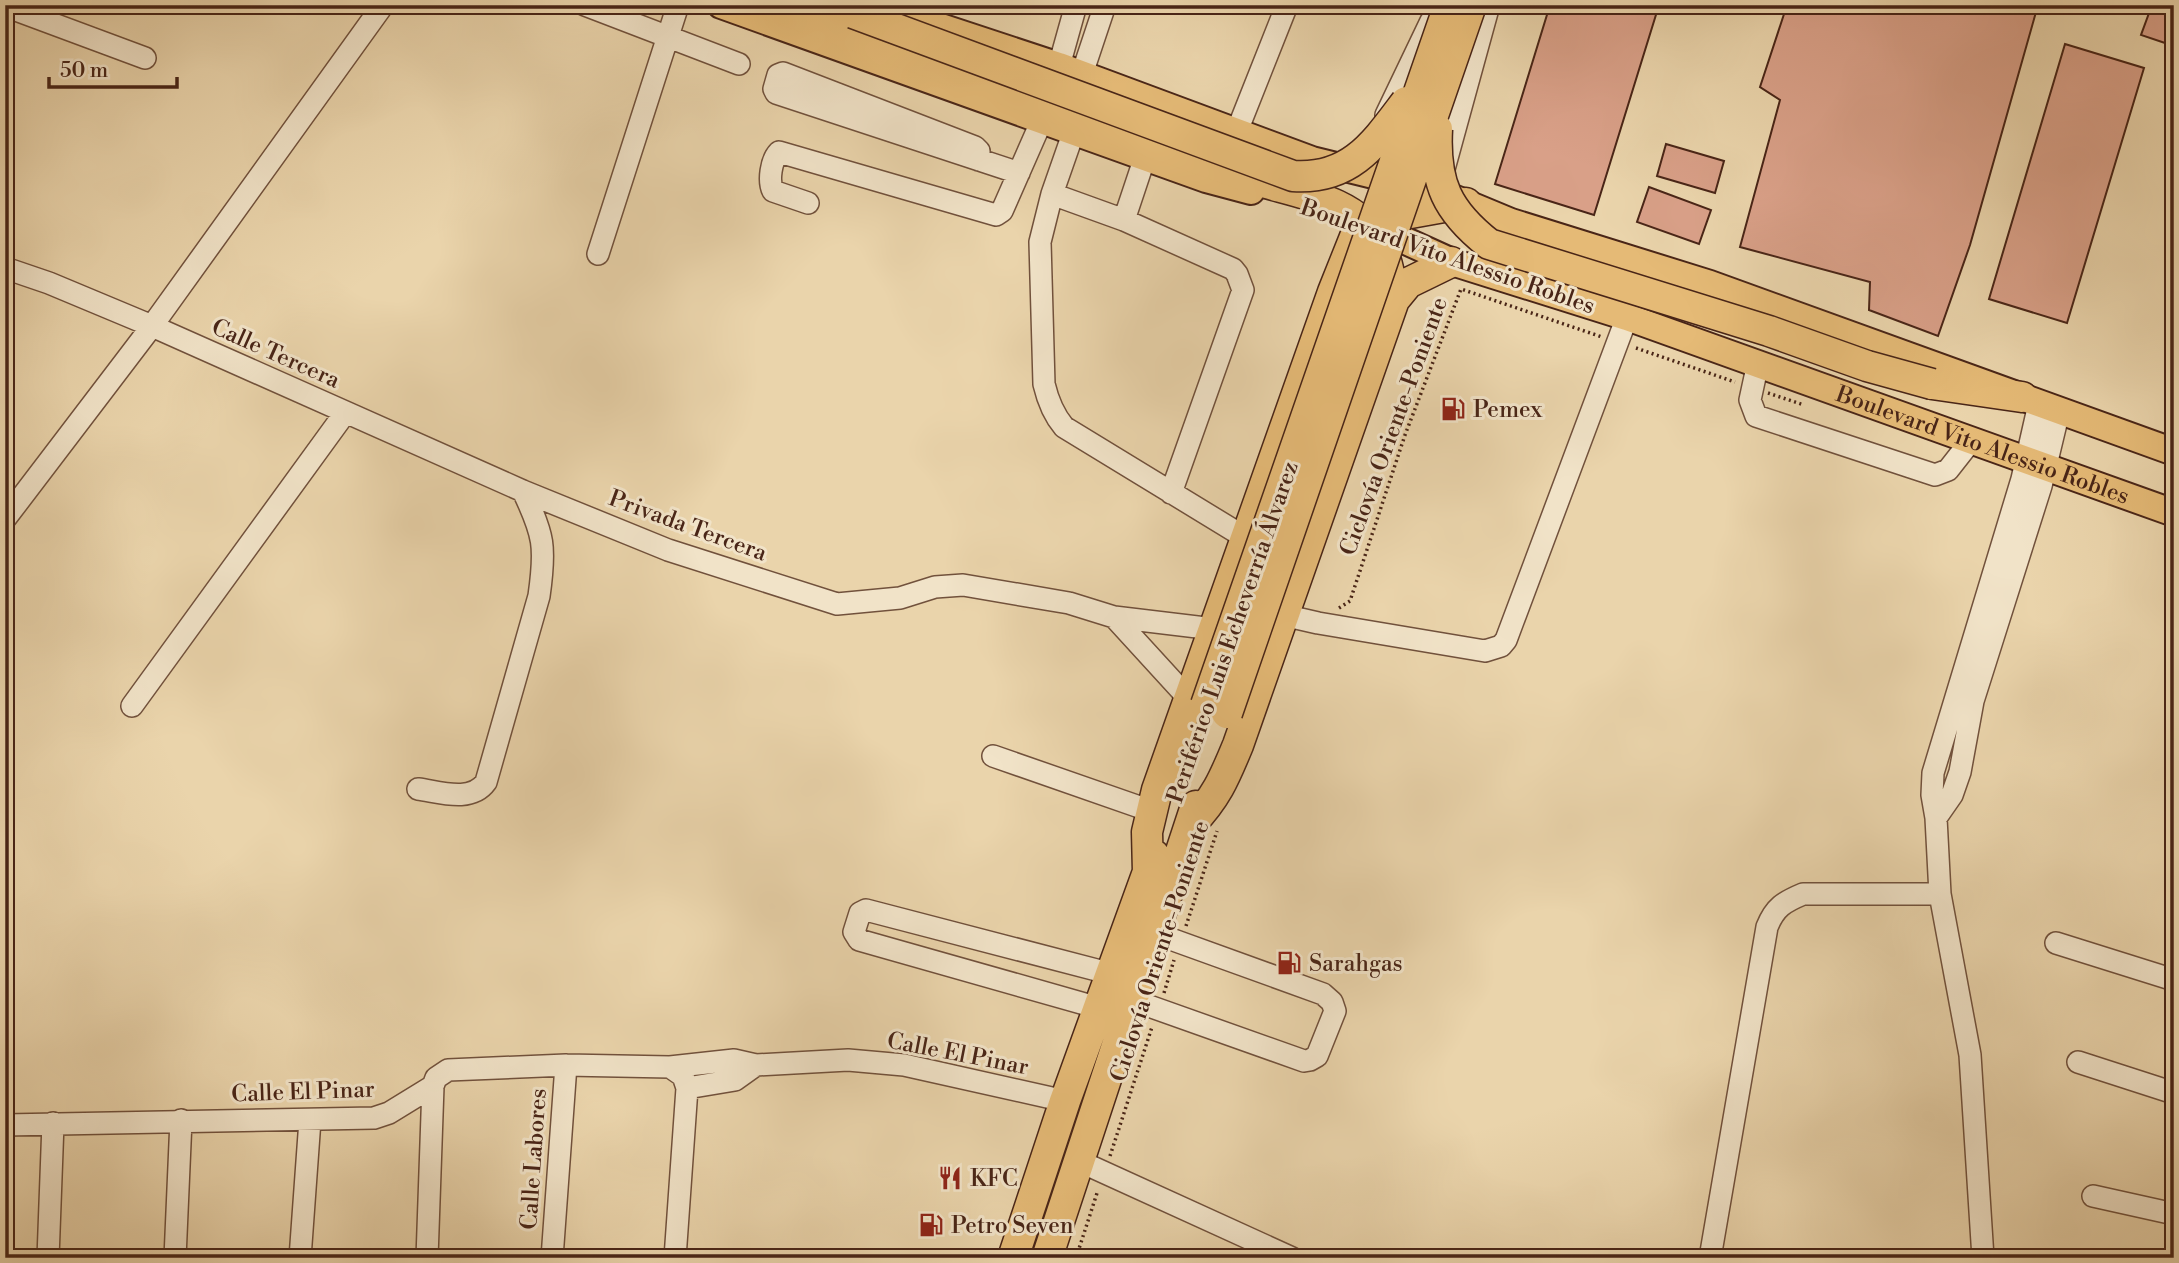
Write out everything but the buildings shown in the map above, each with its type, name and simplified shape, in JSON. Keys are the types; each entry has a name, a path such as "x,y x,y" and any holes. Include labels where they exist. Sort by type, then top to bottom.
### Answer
{"highway":[{"path":"769,5 1259,181 1342,208 1362,222 1377,239 1386,258 1394,300"},
{"name":"Periférico Luis Echeverría Álvarez","path":"1433,84 1449,5"},
{"name":"Periférico Luis Echeverría Álvarez","path":"1013,1258 1065,1101 1433,84 1471,5"},
{"path":"852,8 1293,176 1316,176 1343,168 1358,159 1433,84"},
{"path":"1433,84 1437,172 1445,196 1459,217 1489,244 1757,327 1867,366 1932,384 2040,404"},
{"path":"1362,222 1475,207"},
{"path":"1148,873 1147,832 1151,811 1208,706 1214,629 1333,292 1362,222"},
{"path":"1204,826 1208,806 1221,786 1394,300 1408,283 1451,261"},
{"path":"1333,292 1345,284 1373,282 1385,289 1394,300"},
{"name":"Periférico Luis Echeverría Álvarez","path":"1047,1258 1091,1167 1204,826 1208,706"}],"main road":[{"name":"Boulevard Vito Alessio Robles","path":"721,5 1206,179 1362,222 1451,261 1627,317 1755,375 2036,463 2174,513"},
{"name":"Boulevard Vito Alessio Robles","path":"852,8 1070,70 1312,160 1434,190 1511,222 1710,284 2174,452"},
{"path":"1450,148 1451,165 1458,184 1475,207"},
{"path":"1362,222 1434,190"},
{"path":"1496,276 1493,249 1498,237 1511,222"}],"street":[{"path":"5,519 152,326 383,5"},
{"path":"585,5 739,64"},
{"path":"598,254 678,5"},
{"path":"1070,70 1076,5"},
{"path":"1070,70 1105,5"},
{"path":"1237,131 1287,5"},
{"path":"1312,160 1345,156 1380,130 1436,5"},
{"path":"1434,190 1450,148 1489,5"},
{"path":"5,6 145,58"},
{"path":"979,160 979,151 975,147 782,73 778,75 774,89 776,93 979,160 1019,173"},
{"path":"808,202 773,191 770,184 775,156 779,152 991,215 1002,211 1042,120"},
{"path":"1380,130 1382,141 1390,151 1414,162 1440,156 1450,148"},
{"path":"1074,131 1052,194 1040,250 1044,384 1047,400 1064,428 1246,538"},
{"path":"1124,220 1145,157"},
{"path":"1052,194 1124,220 1233,269 1237,274 1243,290 1171,493"},
{"name":"Calle Tercera","path":"5,268 49,283 152,326 523,491"},
{"path":"1283,615 1485,651 1501,646 1506,640 1627,317"},
{"path":"1755,375 1751,407 1756,416 1926,474 1935,475 1948,470 1970,442"},
{"path":"1983,1258 1970,1055 1940,894 1936,818 1952,795 1960,772 1983,636 2036,463 2040,404"},
{"path":"132,706 345,413"},
{"path":"418,789 455,795 472,794 480,790 486,782 539,596 543,566 539,526 523,491"},
{"name":"Privada Tercera","path":"523,491 668,550 837,604 900,598 935,586 963,585 1069,603 1114,617"},
{"path":"1114,617 1208,706"},
{"path":"1114,617 1214,629"},
{"path":"993,756 1151,811"},
{"path":"1710,1258 1767,927 1774,911 1784,901 1803,894 1940,894"},
{"path":"1099,1008 859,940 854,932 860,913 866,909 1112,974"},
{"path":"1145,1005 1304,1060 1317,1056 1335,1011 1332,1002 1323,994 1167,938"},
{"path":"2056,943 2174,980"},
{"name":"Calle El Pinar","path":"5,1125 374,1118 389,1113 433,1086 436,1078 448,1070 566,1065 670,1067 734,1060 756,1065 848,1060 904,1065 1065,1101"},
{"path":"2078,1062 2174,1093"},
{"name":"Calle Labores","path":"552,1258 566,1065"},
{"name":"Calle El Pinar","path":"687,1088 735,1080 756,1065"},
{"path":"670,1067 683,1076 687,1088 675,1258"},
{"path":"427,1258 433,1086"},
{"path":"175,1258 181,1120"},
{"path":"300,1258 310,1120"},
{"path":"48,1258 53,1123"},
{"path":"1091,1167 1292,1258"},
{"path":"2093,1196 2174,1214"}],"path":[{"name":"Ciclovía Oriente-Poniente","path":"1318,623 1350,601 1405,435 1461,289 1618,342 1755,375 1804,405"},
{"name":"Ciclovía Oriente-Poniente","path":"1076,1258 1091,1167 1204,826"}],"place":[{"name":"Pemex","path":"1453,409"},
{"name":"Sarahgas","path":"1289,963"},
{"name":"KFC","path":"950,1178"},
{"name":"Petro Seven","path":"931,1225"}]}
